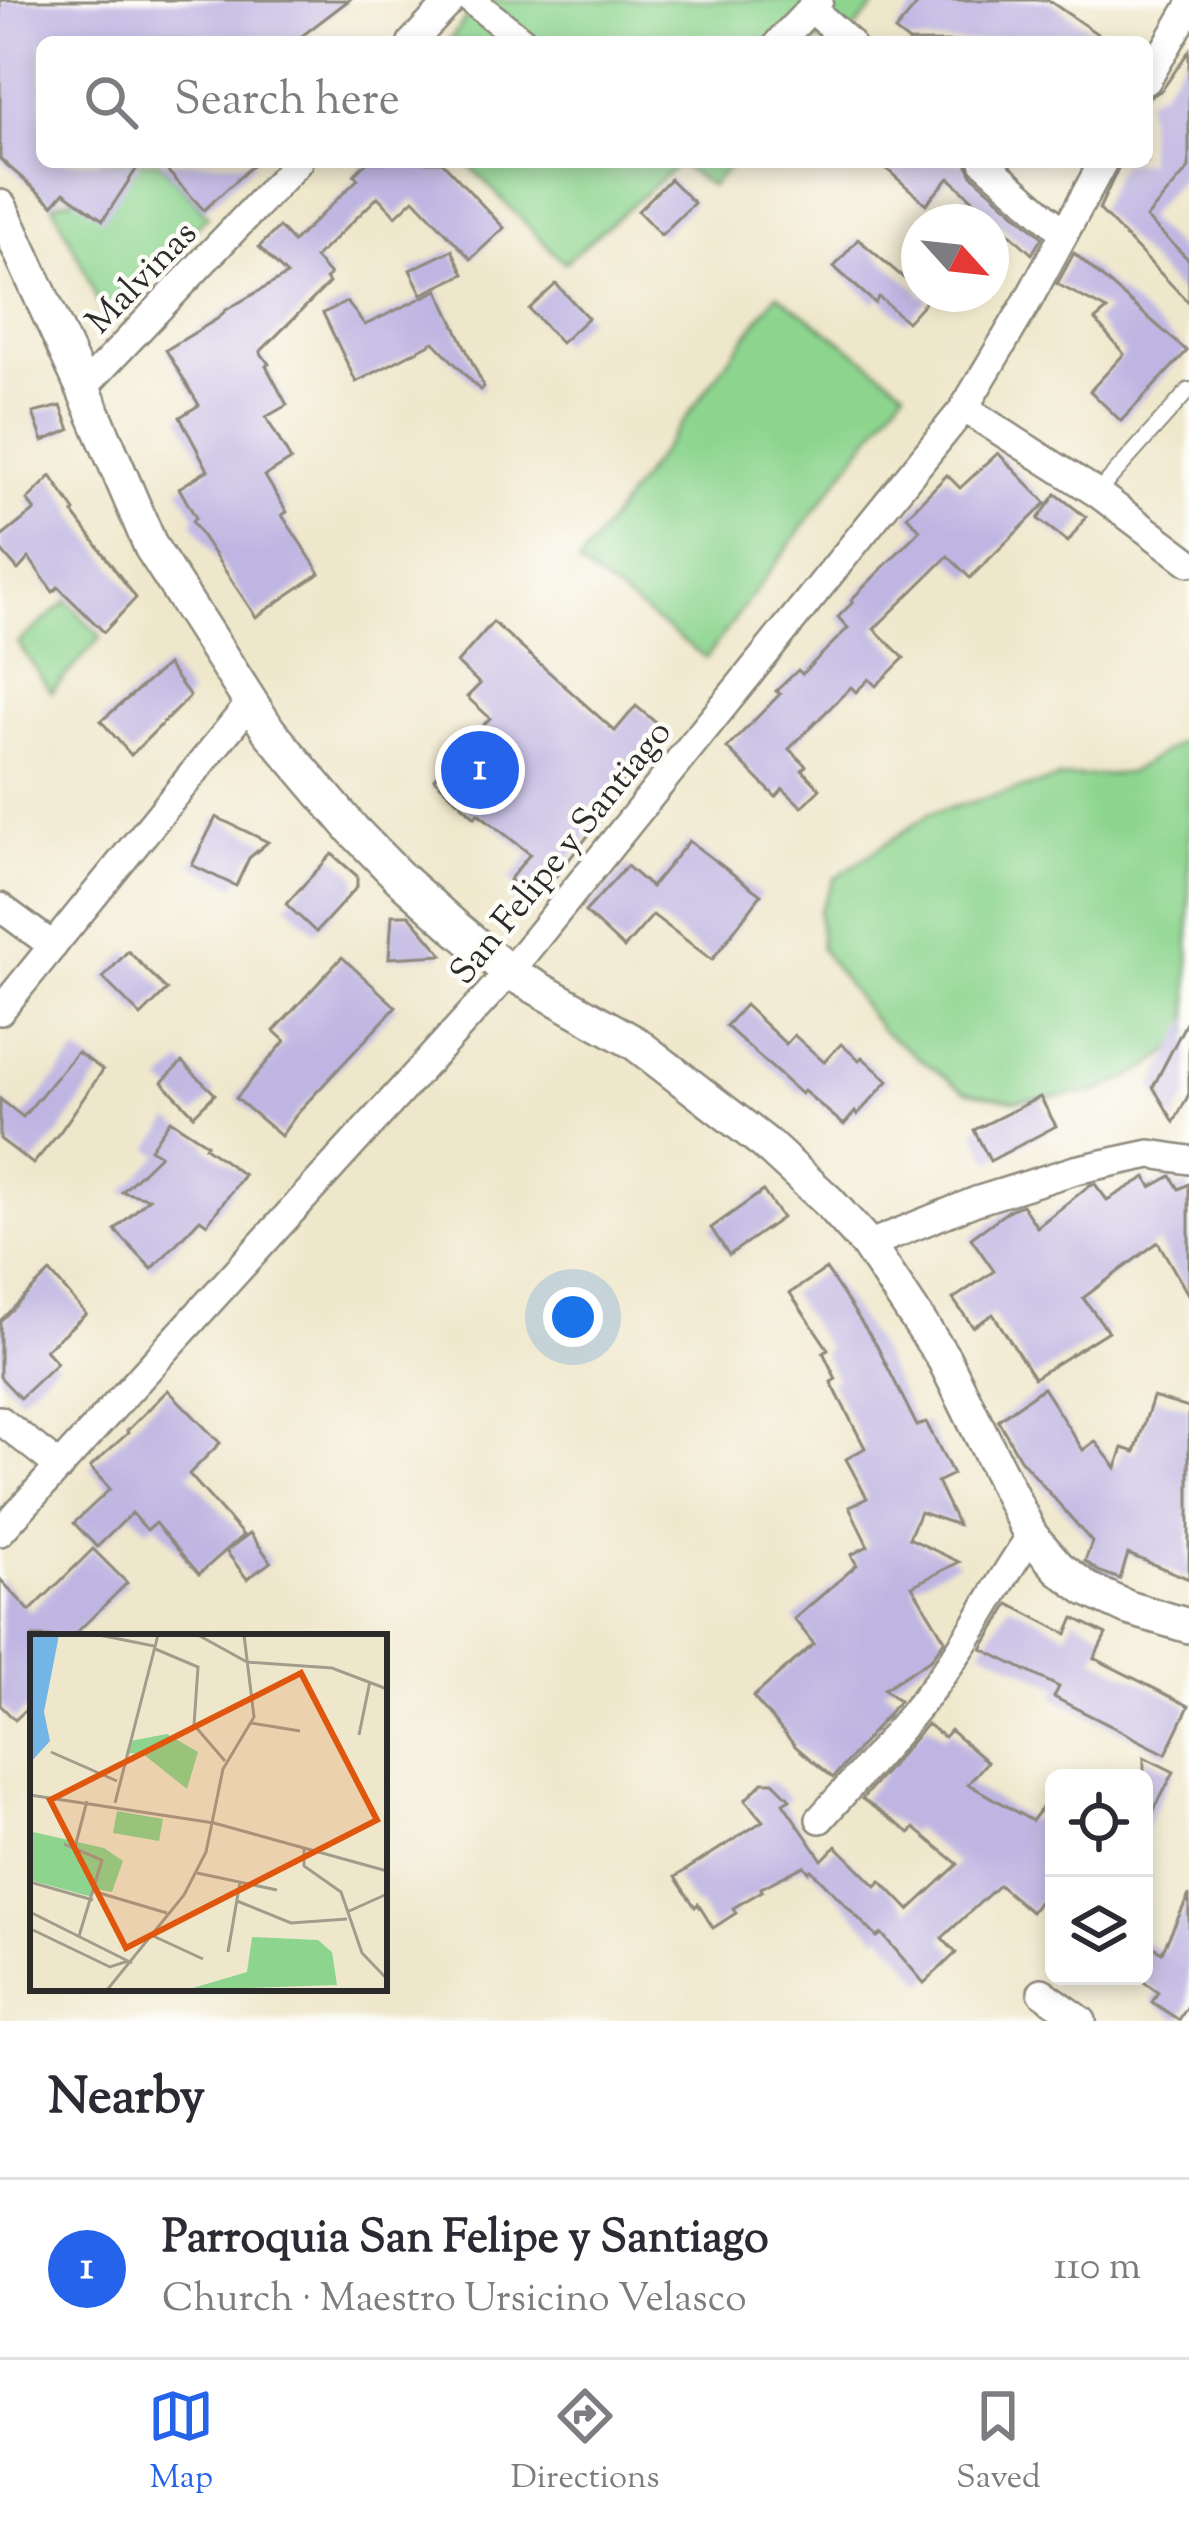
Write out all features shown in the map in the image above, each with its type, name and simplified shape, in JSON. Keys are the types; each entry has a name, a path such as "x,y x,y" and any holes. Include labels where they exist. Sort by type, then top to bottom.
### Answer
{"street":[{"path":"418,36 452,0"},
{"path":"471,0 516,36"},
{"path":"784,36 815,4 844,36"},
{"path":"1153,70 1189,8"},
{"name":"Malvinas","path":"83,388 292,168"},
{"path":"991,168 1064,233"},
{"name":"San Felipe y Santiago","path":"0,1532 509,972 964,408 1100,168"},
{"path":"0,207 151,547 269,731 400,878 509,972 635,1043 766,1144 829,1202 868,1245 944,1359 1031,1536 1059,1568 1087,1588 1128,1608 1189,1625"},
{"path":"964,408 1097,493 1189,562"},
{"path":"0,1011 251,702"},
{"path":"0,907 52,946"},
{"path":"868,1245 976,1201 1075,1170 1150,1154 1189,1160"},
{"path":"0,1420 60,1467"},
{"path":"820,1819 912,1716 962,1647 1031,1536"},
{"path":"1042,1992 1082,2021"}],"lane":[{"path":"1097,493 1189,390"}],"green space":[{"path":"480,0 881,0 848,36 453,36"},
{"path":"96,168 164,168 208,216 104,319 53,205 73,198"},
{"path":"472,168 674,168 564,263"},
{"path":"685,168 728,168 711,186"},
{"path":"777,294 905,389 706,658 578,564"},
{"path":"67,601 101,637 51,692 18,643"},
{"path":"1189,733 1189,1035 1145,1070 1097,1092 1014,1101 964,1091 881,1030 821,949 819,912 835,878 931,813 1060,778 1129,773"}],"building":[{"path":"0,0 349,0 302,36 36,36 36,168 137,168 103,220 64,192 53,205 0,159"},
{"path":"921,0 1048,0 1100,36 901,36 895,31"},
{"path":"1189,51 1189,168 1146,218 1189,260 1189,303 1099,209 1118,168 1153,168 1153,95"},
{"path":"165,168 250,168 204,210"},
{"path":"361,168 448,168 504,228 471,259 414,199 396,216 378,197 315,258 330,275 329,283 260,352 287,405 266,417 291,460 265,476 287,512 282,515 320,573 256,617 192,521 196,518 179,488 208,470 180,417 199,405 166,350 287,275 259,247 279,227 293,242 358,179 354,175"},
{"path":"886,168 969,168 1005,204 977,204 949,178 926,204"},
{"path":"670,179 694,203 661,235 638,211"},
{"path":"1009,208 1042,237 1032,254 1009,233"},
{"path":"858,239 901,276 901,312 916,312 907,322 879,297 875,303 834,267"},
{"path":"452,250 464,274 422,294 410,270"},
{"path":"1074,253 1187,351 1121,421 1090,391 1124,354 1095,320 1107,310 1057,284"},
{"path":"556,284 588,318 561,343 529,309"},
{"path":"438,290 484,387 480,390 434,342 356,382 323,313 347,302 365,325"},
{"path":"61,406 70,430 43,441 33,413"},
{"path":"998,453 1046,503 970,578 948,556 874,629 904,658 876,686 869,679 856,692 851,687 789,749 820,789 802,807 783,789 776,797 727,748 780,694 776,691 798,670 802,674 848,628 838,617 920,530 907,516 947,475 960,488"},
{"path":"51,476 136,598 104,632 58,587 53,592 29,558 18,570 0,549 0,538 35,510 27,500"},
{"path":"1056,494 1086,517 1068,542 1038,519"},
{"path":"493,622 615,731 636,706 666,731 606,803 611,807 552,881 548,878 532,898 509,880 530,854 478,813 475,817 434,779 490,718 467,697 480,684 457,663"},
{"path":"167,665 190,696 131,755 101,721"},
{"path":"216,817 268,842 249,858 236,886 192,865"},
{"path":"689,841 761,895 712,960 653,915 624,948 585,912 627,866 651,887"},
{"path":"332,854 357,876 357,887 316,932 286,904"},
{"path":"392,915 409,915 443,955 389,958"},
{"path":"128,951 167,990 141,1016 103,978"},
{"path":"342,957 396,1007 281,1136 236,1098 285,1041 274,1031"},
{"path":"745,1005 786,1044 794,1035 824,1062 841,1044 888,1081 844,1125 804,1091 801,1094 726,1026"},
{"path":"1189,1017 1189,1094 1174,1122 1153,1087"},
{"path":"77,1052 103,1070 33,1164 0,1139 0,1099 23,1117"},
{"path":"182,1062 215,1094 194,1115 162,1082"},
{"path":"1040,1097 1056,1126 990,1161 974,1130"},
{"path":"170,1120 244,1175 207,1224 200,1219 152,1269 115,1230 149,1198 122,1192 160,1155 150,1149"},
{"path":"1171,1176 1179,1189 1189,1184 1189,1296 1158,1242 1083,1298 1108,1331 1034,1378 993,1314 973,1327 953,1299 994,1271 971,1238 1011,1209 1022,1205 1037,1227 1090,1185 1095,1184 1107,1200 1146,1177 1151,1187"},
{"path":"763,1191 782,1218 729,1255 711,1228"},
{"path":"826,1269 877,1346 917,1426 926,1422 953,1474 937,1482 958,1525 920,1512 909,1538 959,1562 912,1586 945,1640 931,1659 884,1689 899,1701 833,1778 796,1747 753,1697 814,1644 794,1619 857,1565 851,1555 868,1546 849,1507 867,1498 846,1459 865,1448 831,1382 836,1379 823,1352 828,1349 790,1293"},
{"path":"50,1272 86,1314 45,1350 57,1363 20,1398 0,1377 0,1321"},
{"path":"1043,1388 1083,1450 1095,1441 1116,1468 1123,1448 1135,1452 1153,1397 1189,1408 1189,1579 1128,1554 1120,1579 1085,1561 1092,1542 1020,1459 998,1420"},
{"path":"168,1390 220,1443 189,1474 243,1535 199,1574 155,1523 147,1530 132,1513 97,1547 74,1523 110,1489 90,1467"},
{"path":"250,1533 271,1562 247,1579 226,1551"},
{"path":"93,1549 127,1583 75,1634 30,1634 30,1706 15,1720 0,1705 0,1579 30,1611"},
{"path":"1009,1604 1067,1634 1074,1618 1106,1634 1094,1658 1189,1706 1166,1754 1054,1697 1059,1687 982,1649"},
{"path":"927,1724 944,1737 950,1730 987,1762 968,1784 1032,1821 1045,1804 1045,1904 1040,1900 1031,1912 999,1885 942,1938 956,1953 924,1983 882,1934 877,1937 804,1866 761,1888 713,1928 675,1877 763,1821 745,1800 763,1782 773,1782 790,1799 783,1803 822,1860 836,1846 876,1886 881,1881 909,1910 958,1864 914,1828 910,1833 862,1799"},
{"path":"1144,1757 1174,1772 1153,1812 1153,1769 1144,1769"},
{"path":"1189,1895 1189,2004 1179,2020 1152,2002 1158,1992 1148,1985 1153,1985 1153,1946 1162,1952"}],"place":[{"name":"Parroquia San Felipe y Santiago","path":"480,770"}]}
